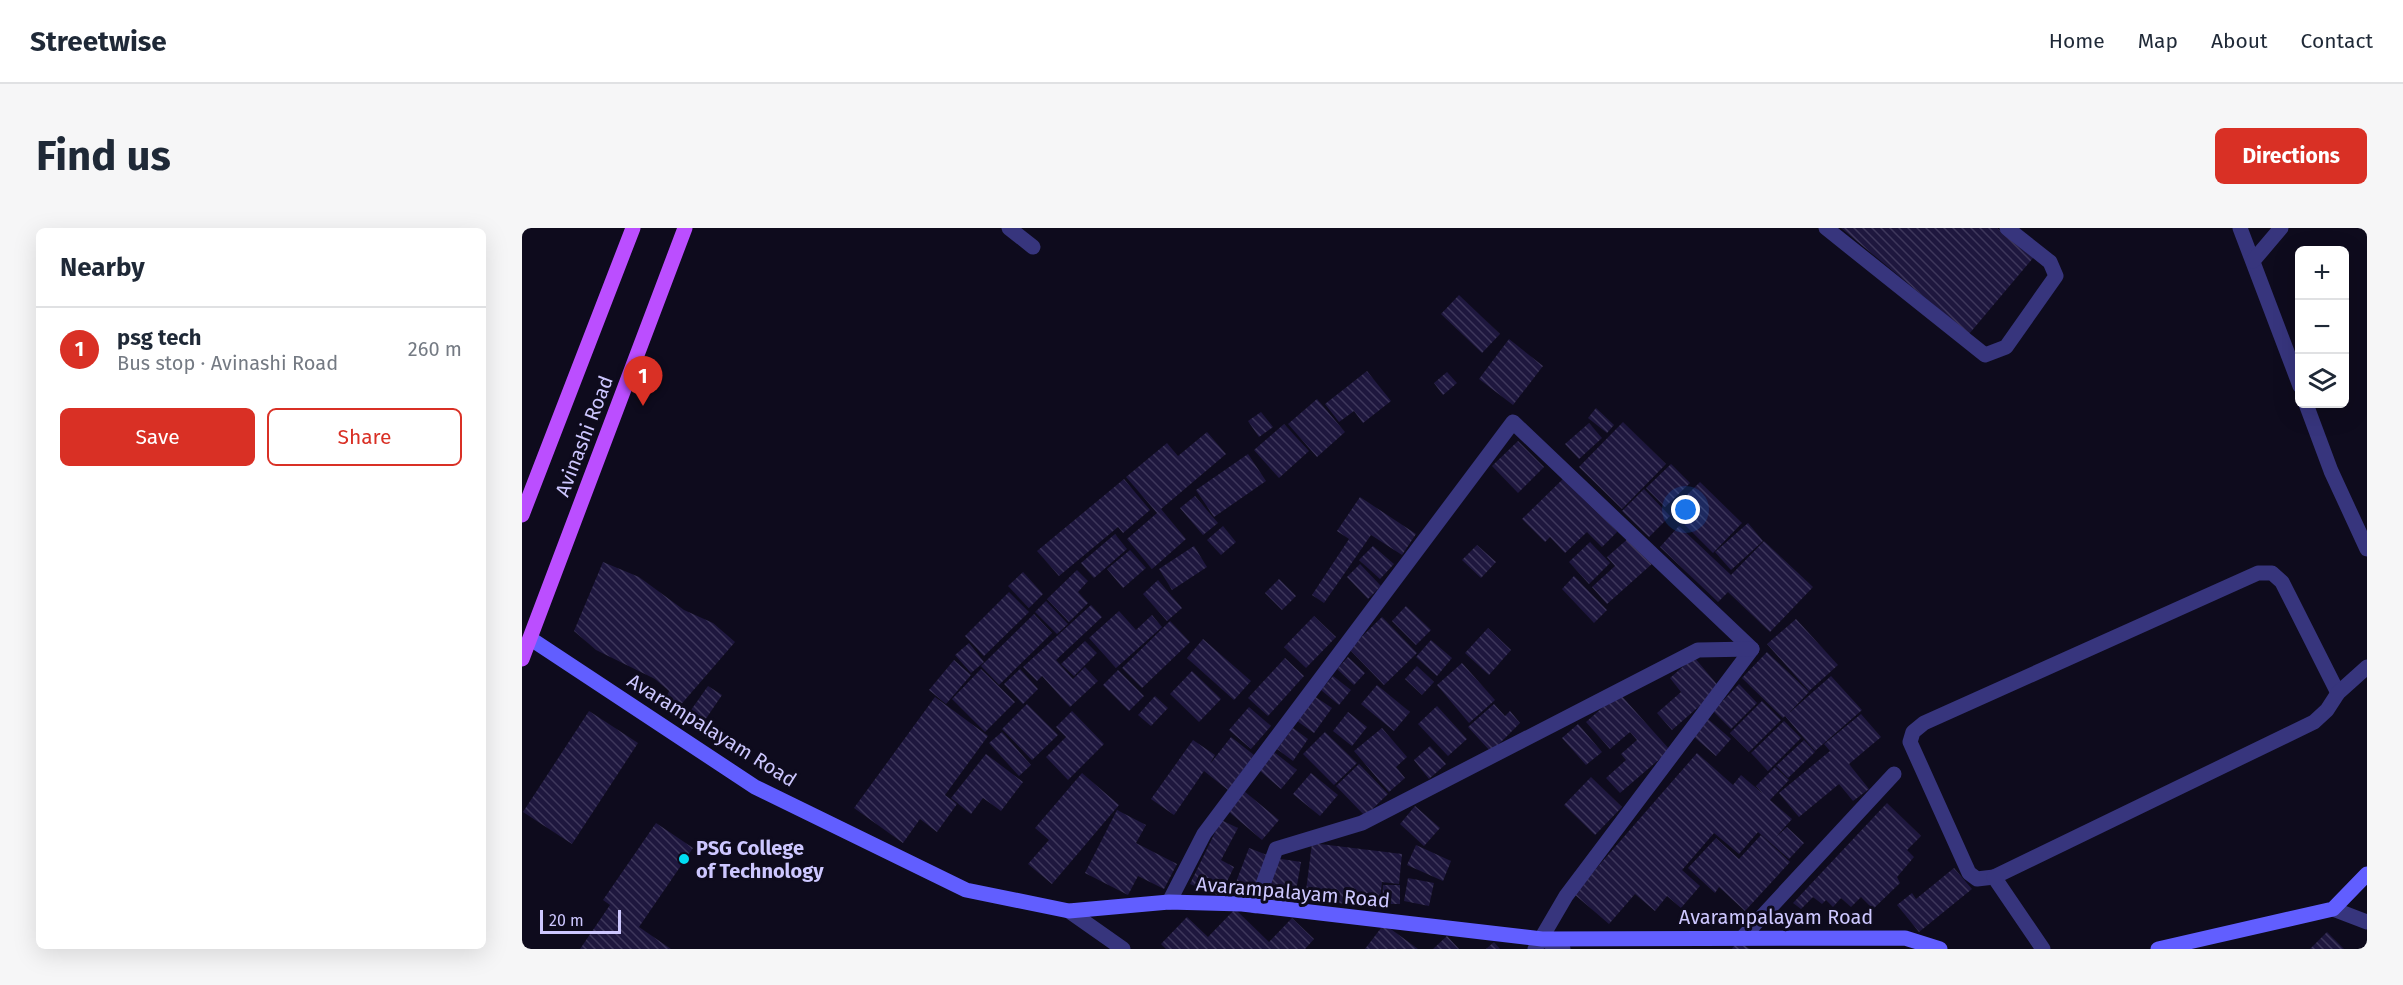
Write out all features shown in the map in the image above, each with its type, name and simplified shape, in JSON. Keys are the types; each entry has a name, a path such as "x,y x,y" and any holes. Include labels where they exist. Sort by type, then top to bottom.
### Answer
{"main road":[{"name":"Avinashi Road","path":"522,515 633,228"},
{"name":"Avinashi Road","path":"522,659 685,228"}],"street":[{"path":"1009,228 1033,247"},
{"path":"1826,228 1985,355 2006,346 2056,276 2050,262 2007,228"},
{"path":"2240,228 2295,373"},
{"path":"2253,261 2281,228"},
{"path":"2307,408 2331,471 2367,549"},
{"path":"1169,902 1204,834 1513,422 1752,650"},
{"path":"2338,693 2282,582 2272,573 2258,573 1924,723 1913,732 1910,742 1969,873 1977,879 1994,877 2314,722 2327,710 2338,693 2367,667"},
{"name":"Avarampalayam Road","path":"531,639 755,787 966,890 1069,911 1169,902 1255,906 1538,944 1742,938 1905,938 1940,949"},
{"path":"1255,906 1276,849 1362,823 1698,650 1752,650"},
{"path":"1563,949 1538,944 1566,896 1752,650"},
{"path":"1742,938 1894,774"},
{"path":"2158,949 2333,909 2367,874"},
{"path":"1994,877 2043,949"},
{"path":"2333,909 2367,922"},
{"path":"1069,911 1123,949"}],"building":[{"path":"1841,228 1997,228 2033,258 1969,334"},
{"path":"1459,295 1500,334 1482,353 1441,314"},
{"path":"1509,339 1543,366 1513,405 1479,379"},
{"path":"1367,371 1391,401 1363,423 1354,411 1339,422 1325,404"},
{"path":"1447,372 1457,383 1443,395 1434,383"},
{"path":"1317,399 1345,432 1317,457 1288,424"},
{"path":"1596,408 1614,425 1607,433 1588,418"},
{"path":"1261,412 1273,427 1259,437 1248,421"},
{"path":"1623,422 1666,464 1622,509 1579,467"},
{"path":"1589,423 1602,438 1579,459 1565,444"},
{"path":"1284,424 1309,451 1279,478 1254,450"},
{"path":"1207,432 1226,454 1161,509 1186,539 1152,569 1127,539 1157,513 1126,477 1167,443 1178,456"},
{"path":"1518,441 1544,467 1518,493 1492,466"},
{"path":"1248,454 1266,481 1214,517 1196,490"},
{"path":"1671,464 1690,483 1665,507 1646,488"},
{"path":"1565,477 1617,532 1602,547 1587,532 1565,553 1550,537 1545,542 1522,519"},
{"path":"1124,479 1150,510 1123,533 1118,527 1059,576 1037,551"},
{"path":"1700,482 1742,523 1713,553 1671,511"},
{"path":"1644,489 1670,516 1649,537 1622,511"},
{"path":"1195,496 1218,523 1203,535 1180,508"},
{"path":"1360,497 1416,534 1402,555 1371,535 1324,603 1312,595 1349,539 1337,531"},
{"path":"1748,523 1763,541 1731,570 1715,552"},
{"path":"1223,526 1236,542 1221,555 1207,540"},
{"path":"1679,526 1731,575 1764,541 1813,587 1770,632 1728,592 1718,602 1660,547"},
{"path":"1115,534 1127,549 1094,578 1081,563"},
{"path":"1630,537 1653,563 1607,604 1592,587 1615,566 1607,557"},
{"path":"1590,542 1610,563 1589,584 1569,562"},
{"path":"1477,545 1496,562 1481,578 1462,560"},
{"path":"1194,546 1207,567 1172,590 1159,569"},
{"path":"1373,546 1394,564 1380,579 1359,560"},
{"path":"1130,550 1146,568 1123,588 1107,569"},
{"path":"603,562 639,577 684,610 713,623 735,642 678,708 666,698 669,691 655,679 596,650 574,631"},
{"path":"1360,564 1381,586 1368,599 1347,577"},
{"path":"1077,570 1088,581 1078,592 1088,603 1069,622 1047,599"},
{"path":"1023,572 1043,594 1029,608 1008,586"},
{"path":"1574,576 1607,610 1594,623 1562,589"},
{"path":"1279,579 1296,596 1282,610 1265,593"},
{"path":"1158,580 1182,608 1167,621 1143,594"},
{"path":"1009,592 1029,612 984,656 965,636"},
{"path":"1046,601 1068,624 1057,634 1035,612"},
{"path":"1091,605 1102,617 1056,660 1073,679 1085,667 1098,681 1070,707 1042,676 1037,681 1023,667"},
{"path":"1406,606 1431,630 1416,645 1392,621"},
{"path":"1119,611 1136,630 1152,615 1162,627 1116,668 1089,638"},
{"path":"1034,614 1052,633 999,685 981,666"},
{"path":"1314,616 1336,637 1306,668 1284,647"},
{"path":"1382,617 1417,653 1384,685 1349,649"},
{"path":"1796,619 1838,665 1809,691 1767,644"},
{"path":"1170,621 1190,642 1142,688 1122,668"},
{"path":"1488,628 1511,650 1489,675 1465,653"},
{"path":"1203,639 1251,681 1234,700 1187,658"},
{"path":"1431,640 1452,658 1437,676 1416,657"},
{"path":"1085,641 1097,653 1074,676 1061,664"},
{"path":"969,643 984,662 971,673 955,655"},
{"path":"1767,652 1809,692 1788,714 1831,676 1862,710 1815,751 1785,716 1783,718 1742,678"},
{"path":"1348,657 1365,673 1354,685 1337,669"},
{"path":"1694,657 1720,688 1672,730 1657,713 1681,692 1670,678"},
{"path":"1285,658 1304,676 1268,716 1248,698"},
{"path":"954,660 971,675 946,704 929,690"},
{"path":"1462,663 1495,700 1469,723 1437,685"},
{"path":"1417,666 1434,682 1422,695 1405,679"},
{"path":"981,669 1015,702 985,732 952,699"},
{"path":"1020,669 1038,689 1023,704 1004,684"},
{"path":"1118,670 1144,696 1129,711 1103,685"},
{"path":"1192,671 1221,699 1199,722 1170,694"},
{"path":"1333,676 1351,690 1339,705 1321,690"},
{"path":"1739,684 1757,703 1731,729 1713,711"},
{"path":"1377,685 1410,712 1394,731 1361,704"},
{"path":"708,686 722,695 705,720 691,710"},
{"path":"1619,693 1670,750 1620,793 1606,778 1626,760 1621,754 1637,740 1630,732 1610,749 1586,722"},
{"path":"1155,696 1168,708 1151,726 1138,715"},
{"path":"1314,696 1332,708 1314,733 1297,721"},
{"path":"935,697 988,736 945,795 957,804 937,832 920,819 903,843 854,808"},
{"path":"1762,701 1781,720 1749,752 1730,733"},
{"path":"1027,704 1058,735 1032,760 1002,729"},
{"path":"1494,704 1505,716 1510,711 1520,723 1491,752 1468,727"},
{"path":"1437,706 1467,739 1448,756 1418,724"},
{"path":"1249,707 1271,726 1251,749 1229,730"},
{"path":"589,711 638,743 572,844 523,812"},
{"path":"1072,711 1104,744 1068,780 1046,757 1066,737 1056,727"},
{"path":"1348,712 1367,727 1352,746 1333,731"},
{"path":"1861,714 1881,737 1849,764 1869,789 1853,801 1839,784 1799,817 1779,793 1830,751 1824,744"},
{"path":"1708,719 1731,739 1716,756 1693,736"},
{"path":"1784,721 1801,738 1768,771 1751,753"},
{"path":"1578,724 1602,752 1586,765 1562,738"},
{"path":"1293,728 1308,739 1293,761 1277,749"},
{"path":"1382,728 1407,757 1396,767 1405,778 1389,792 1354,751"},
{"path":"1002,732 1031,765 1019,776 989,743"},
{"path":"1325,732 1357,763 1334,785 1303,754"},
{"path":"1231,737 1254,755 1228,790 1204,771 1174,815 1151,799 1193,740 1215,755 1210,764"},
{"path":"1804,740 1815,752 1788,778 1776,766"},
{"path":"1430,746 1446,764 1429,779 1414,760"},
{"path":"1274,752 1297,770 1281,789 1259,770"},
{"path":"1697,753 1733,785 1741,775 1763,794 1756,786 1775,767 1789,780 1770,800 1792,819 1776,837 1787,827 1804,843 1789,859 1758,832 1739,854 1714,833 1682,870 1700,886 1681,908 1667,896 1655,911 1635,894 1609,924 1574,894"},
{"path":"986,754 1023,782 1001,811 983,798 971,814 951,798"},
{"path":"1359,764 1388,794 1365,816 1336,786"},
{"path":"1082,773 1119,805 1052,884 1028,864 1049,840 1035,828"},
{"path":"1311,773 1338,795 1320,816 1293,794"},
{"path":"1591,777 1622,807 1595,835 1564,805"},
{"path":"1244,791 1279,820 1262,840 1228,811"},
{"path":"1887,803 1921,836 1907,850 1914,857 1897,877 1900,883 1873,909 1861,897 1851,907 1841,898 1833,907 1826,900 1822,904 1813,897 1801,909 1793,903"},
{"path":"1415,806 1440,828 1424,846 1400,824"},
{"path":"1117,810 1146,825 1136,843 1177,864 1164,889 1138,876 1128,895 1085,873"},
{"path":"1221,820 1238,828 1221,860 1234,867 1220,896 1190,884"},
{"path":"656,823 693,848 639,927 671,949 580,949 610,905 603,900"},
{"path":"1761,835 1790,862 1745,911 1719,887 1715,893 1688,868 1716,838 1739,859"},
{"path":"1312,843 1402,854 1399,884 1382,882 1379,908 1305,899"},
{"path":"1416,845 1451,861 1443,881 1407,865"},
{"path":"1249,848 1267,855 1251,897 1233,890"},
{"path":"1275,858 1301,862 1294,903 1268,899"},
{"path":"1954,868 1972,889 1919,932 1897,905 1912,893 1916,899"},
{"path":"1408,878 1434,883 1429,906 1404,901"},
{"path":"1383,885 1400,885 1400,904 1382,904"},
{"path":"1235,909 1269,942 1292,918 1314,939 1305,949 1166,949 1161,944 1187,917 1208,937"},
{"path":"1384,924 1418,949 1365,949"},
{"path":"2327,932 2344,949 2310,949"},
{"path":"1447,936 1459,949 1433,949"},
{"path":"1737,941 1750,949 1732,949"},
{"path":"1494,942 1500,949 1486,949"}],"place":[{"name":"psg tech","path":"643,406"},
{"name":"PSG College of Technology","path":"684,859"}]}
